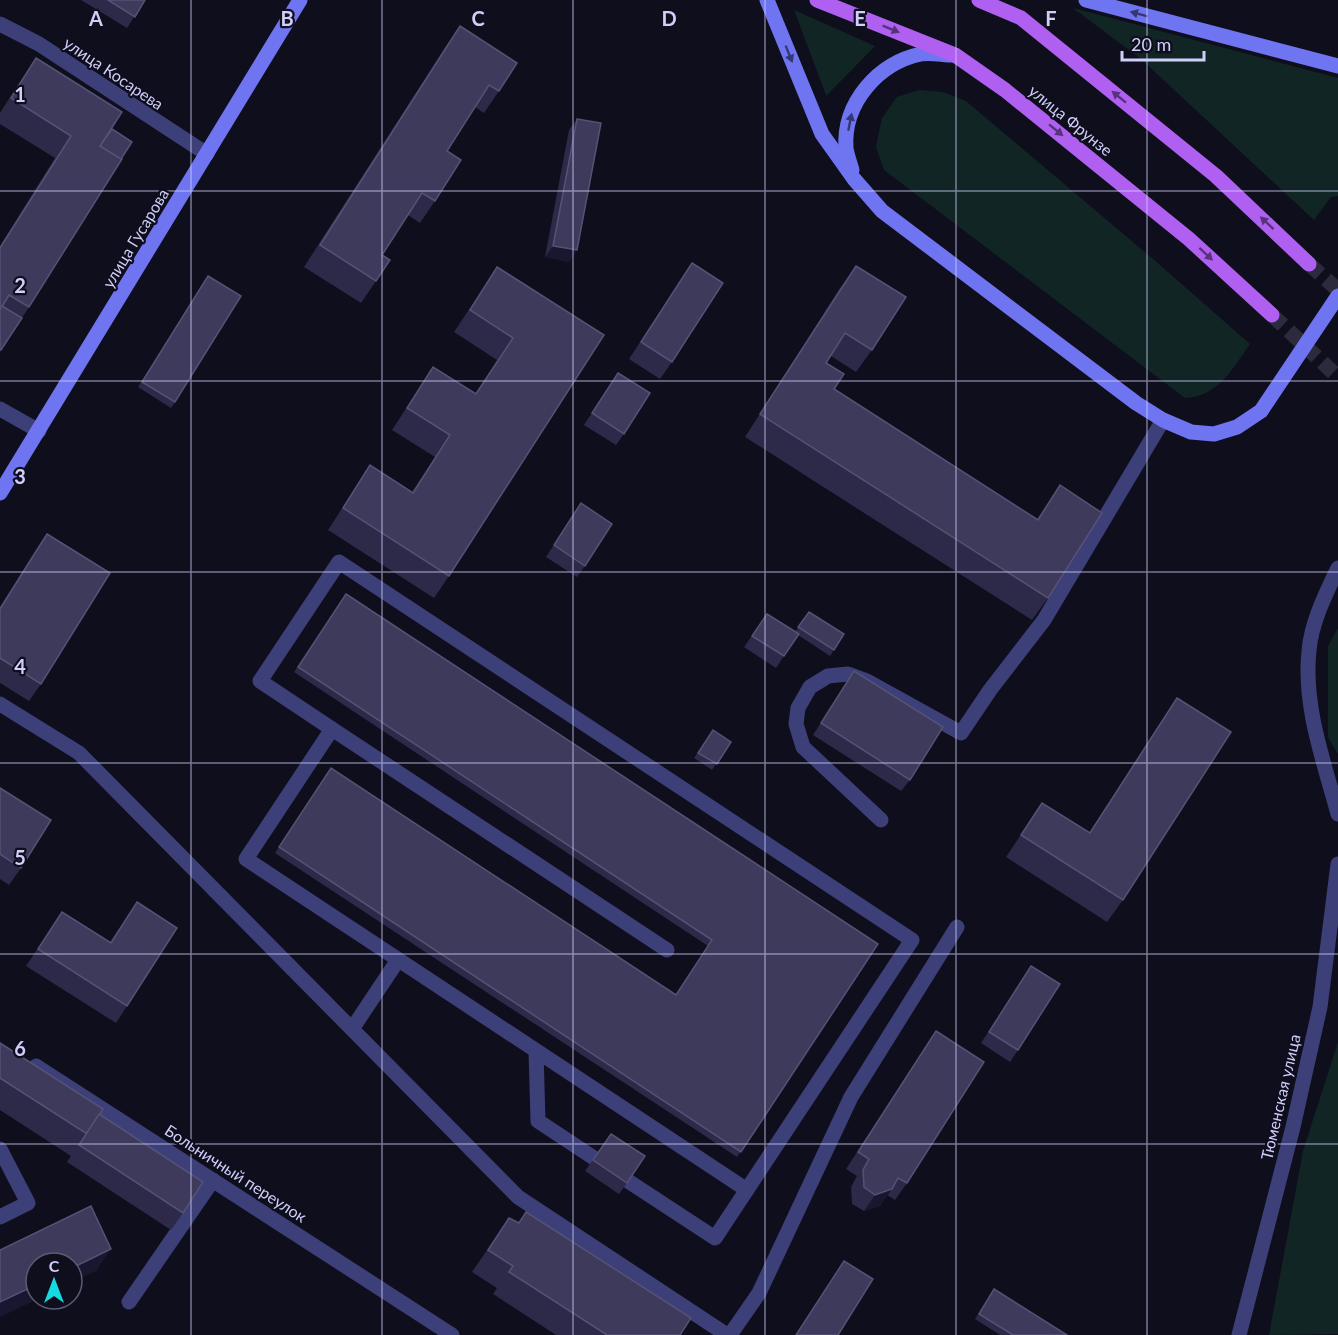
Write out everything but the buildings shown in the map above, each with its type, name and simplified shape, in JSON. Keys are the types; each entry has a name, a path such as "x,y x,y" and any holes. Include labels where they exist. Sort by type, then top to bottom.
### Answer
{"main road":[{"name":"улица Гусарова","path":"0,493 300,0"},
{"path":"767,0 822,134 854,179 882,211 1136,403 1163,420 1191,432 1214,434 1237,428 1261,411 1338,296"},
{"name":"улица Фрунзе","path":"817,0 955,55 1005,90 1190,239 1272,315"},
{"path":"980,0 1021,18 1216,176 1309,264"},
{"path":"1086,0 1338,66"},
{"path":"854,179 846,147 850,115 866,86 891,64 922,54 955,55"}],"street":[{"name":"улица Косарева","path":"0,24 39,44 207,154"},
{"path":"0,409 39,431"},
{"path":"881,820 803,747 796,724 798,708 810,687 828,676 848,674 867,681 961,733 990,690 1044,620 1163,420"},
{"path":"628,1180 715,1238 912,940 339,562 260,681 667,950"},
{"path":"1338,568 1324,596 1309,650 1311,712 1338,814"},
{"path":"0,704 79,753 518,1197 728,1335 759,1293 851,1097 957,927"},
{"path":"332,729 246,859 747,1190"},
{"name":"Тюменская улица","path":"1239,1335 1293,1127 1320,1008 1338,864"},
{"path":"352,1029 398,960"},
{"path":"536,1051 538,1121 594,1158"},
{"name":"Больничный переулок","path":"19,1056 452,1335"},
{"path":"0,1149 28,1203 0,1217"},
{"path":"129,1302 213,1180"}],"green space":[{"path":"1073,8 1338,78 1338,196 1331,197 1314,220 1141,59"},
{"path":"794,10 875,46 826,96 826,95"},
{"path":"919,90 943,92 966,101 1250,344 1224,380 1207,392 1185,398 884,170 876,147 882,118 897,97"},
{"path":"1338,628 1338,754 1328,737 1328,646"},
{"path":"1338,1042 1338,1334 1269,1335 1303,1151"}],"tunnel":[{"path":"1309,264 1338,290"},
{"path":"1272,315 1338,377"}]}
